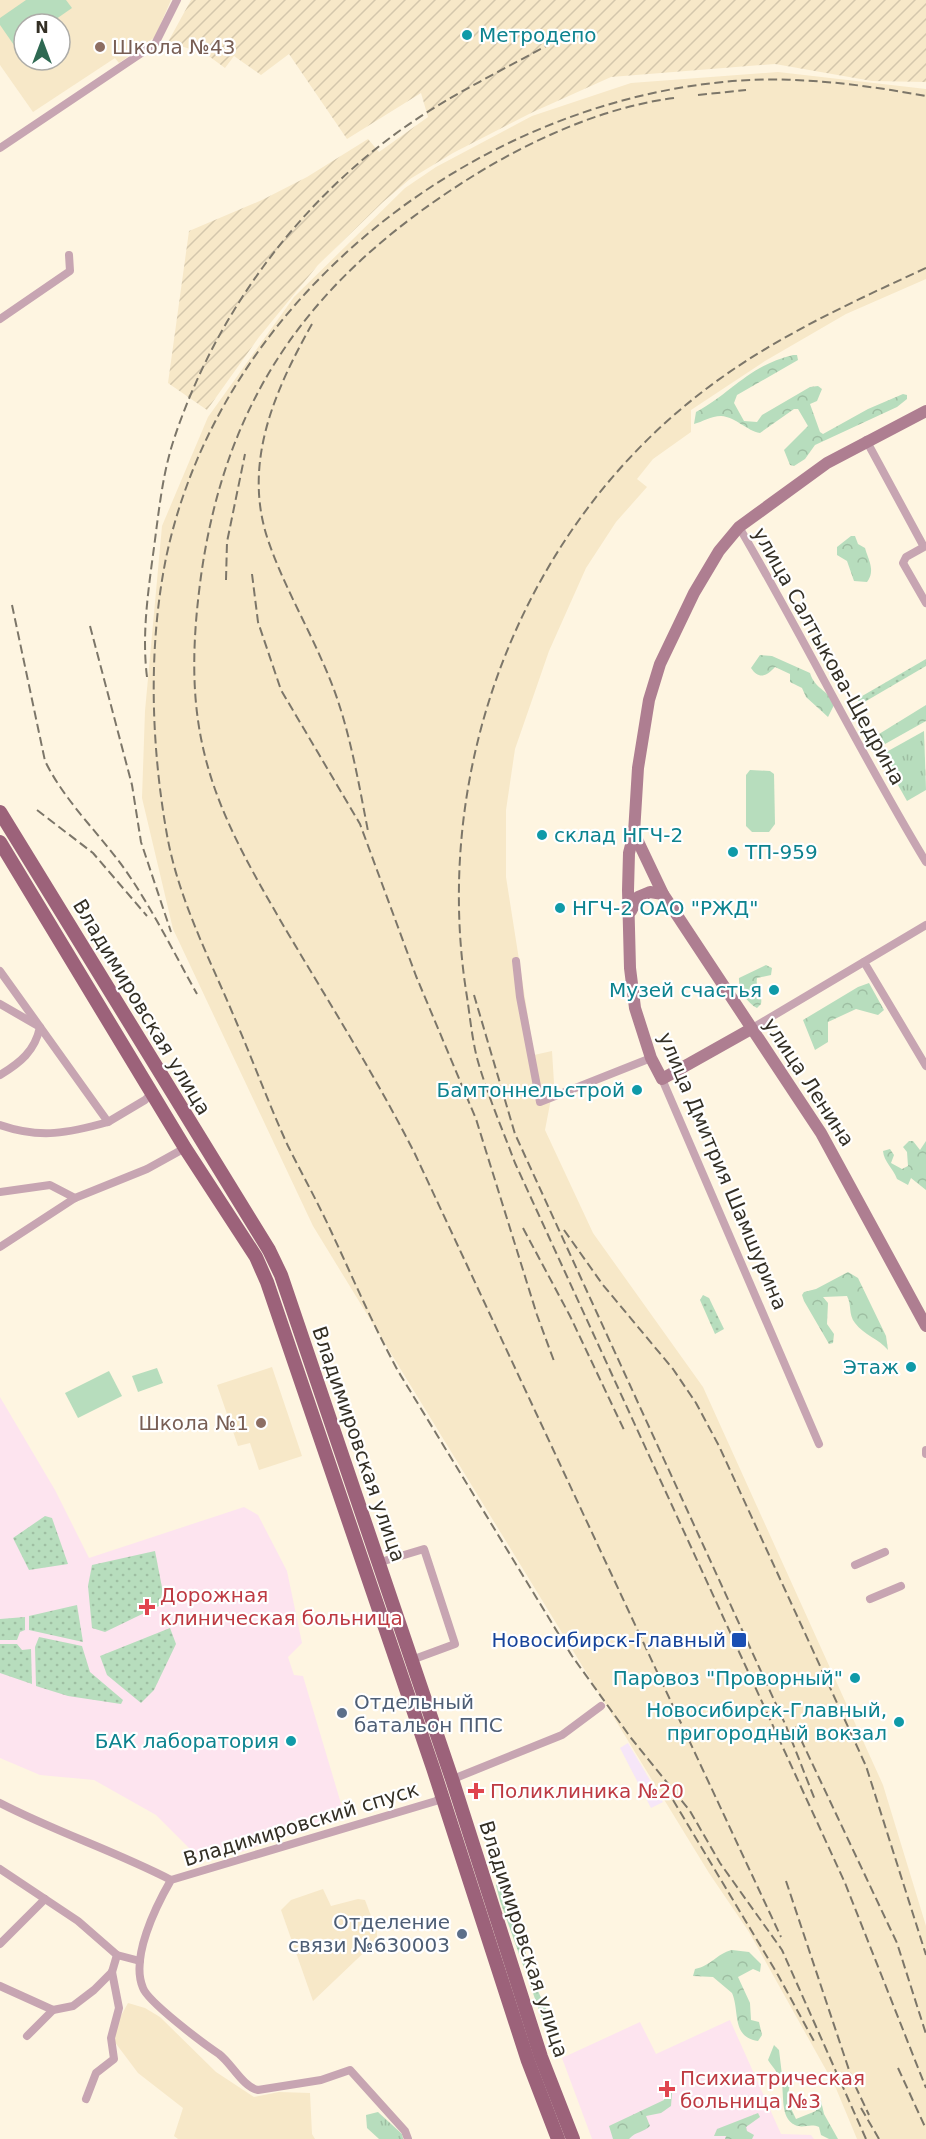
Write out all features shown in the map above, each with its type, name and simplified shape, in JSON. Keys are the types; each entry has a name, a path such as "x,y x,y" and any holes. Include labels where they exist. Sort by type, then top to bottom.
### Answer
{"main road":[{"name":"Владимировская улица","path":"0,812 269,1250 281,1275 453,1782 542,2057 573,2139"},
{"name":"Владимировская улица","path":"0,842 185,1148 252,1250 267,1282 528,2061 558,2139"}],"street":[{"path":"0,148 155,44 177,0"},
{"path":"0,319 70,271 69,255"},
{"name":"улица Дмитрия Шамшурина","path":"819,1444 651,1058 635,1008 630,968 629,853 634,833 637,777 654,682 694,593 719,551 739,527 827,463 866,440 926,411"},
{"path":"866,440 924,547 906,557 903,564 926,603"},
{"name":"улица Салтыкова-Щедрина","path":"739,527 796,626 843,718 926,862"},
{"name":"улица Ленина","path":"634,833 663,894 821,1133 926,1326"},
{"path":"631,912 638,897 650,892 663,894"},
{"path":"662,1079 926,925"},
{"path":"516,961 540,1102 651,1058"},
{"path":"864,962 926,1066"},
{"path":"0,971 108,1122"},
{"path":"0,1004 40,1027"},
{"path":"0,1075 20,1063 37,1042 40,1027"},
{"path":"0,1125 45,1134 66,1134 108,1122 145,1100 153,1092"},
{"path":"0,1247 75,1198 147,1169 185,1148"},
{"path":"0,1192 50,1185 75,1198"},
{"path":"926,1449 926,1454"},
{"path":"384,1561 424,1549 455,1644 417,1658"},
{"path":"855,1565 885,1552"},
{"path":"870,1599 901,1586"},
{"name":"Владимировский спуск","path":"408,2139 405,2131 350,2070 321,2080 258,2090 250,2088 229,2061 187,2031 143,1989 140,1961 155,1908 171,1880 436,1801 458,1777 562,1735 601,1706"},
{"path":"0,1803 38,1822 132,1860 171,1880"},
{"path":"2,1874 78,1921 117,1955 140,1961"},
{"path":"0,1944 45,1899"},
{"path":"86,2099 96,2073 114,2059 111,2038 118,2008 112,1972 117,1955"},
{"path":"27,2036 53,2010 73,2006 112,1972"},
{"path":"0,1986 53,2010"}],"shaded area":[{"name":"Школа №43","path":"0,0 171,0 155,37 119,63 115,58 33,112 0,65"},
{"path":"191,0 926,0 926,82 872,81 775,64 611,77 533,112 453,153 410,179 383,202 318,265 259,337 207,410 168,383 189,231 262,200 307,177 368,139 379,152 428,117 421,93 347,139 289,54 261,75 234,56 225,68 206,54 168,42"},
{"path":"778,72 926,89 926,279 846,314 765,361 691,410 691,432 653,459 637,479 647,487 616,522 586,568 549,651 515,749 506,810 506,877 534,1055 552,1051 554,1083 545,1130 593,1233 703,1387 883,1785 926,1926 926,2139 857,2139 835,2086 749,1932 709,1873 313,1226 173,929 142,798 145,711 162,526 208,417 294,297 405,188 436,167 532,116 631,83"},
{"name":"Школа №1","path":"272,1367 302,1456 259,1470 250,1443 238,1446 217,1385"},
{"name":"Дорожная клиническая больница","path":"0,1397 55,1490 89,1558 244,1507 258,1515 287,1571 302,1643 288,1657 294,1675 303,1676 345,1817 238,1853 196,1855 156,1815 94,1780 40,1775 0,1758"},
{"path":"628,1743 663,1802 651,1808 620,1748"},
{"path":"323,1889 331,1906 358,1899 365,1900 377,1932 377,1940 313,2001 281,1910 291,1900"},
{"path":"128,2003 145,2008 160,2017 216,2072 254,2097 279,2092 310,2093 312,2134 315,2139 178,2139 174,2136 183,2108 138,2073 114,2041 117,2023"},
{"name":"Психиатрическая больница №3","path":"730,2020 781,2134 811,2135 814,2139 592,2139 562,2058 640,2022 656,2054"}],"green space":[{"path":"26,0 66,0 72,8 66,12 12,12 12,42 0,25 0,18"},
{"path":"797,355 798,360 737,395 734,403 744,421 757,422 762,415 810,387 818,386 822,389 817,401 810,404 820,432 823,434 868,409 903,394 907,395 907,399 897,407 815,445 805,459 794,466 790,465 784,450 808,426 798,409 794,409 760,433 721,416 694,424 696,412 752,373 777,360"},
{"path":"851,536 855,536 858,544 865,548 871,569 867,582 854,581 847,561 837,555 837,547"},
{"path":"760,655 772,656 810,673 815,683 832,700 834,705 828,717 806,697 802,688 790,682 790,674 775,667 763,675 754,672 751,668"},
{"path":"926,659 926,666 861,704 857,699"},
{"path":"926,705 926,721 885,744 879,734"},
{"path":"924,731 926,790 907,801 881,755"},
{"path":"750,770 770,771 774,774 775,824 769,832 752,832 746,826 746,775"},
{"path":"766,965 772,968 771,975 757,978 761,1004 757,1008 744,995 739,978"},
{"path":"869,983 884,1010 878,1015 856,1009 828,1022 828,1042 815,1050 803,1020 858,987"},
{"path":"909,1141 913,1141 920,1150 926,1141 926,1190 911,1178 908,1185 897,1179 884,1155 883,1151 890,1149 894,1155 891,1163 902,1169 908,1166 907,1152 903,1147"},
{"path":"848,1272 858,1278 886,1336 888,1350 855,1323 847,1296 823,1297 828,1303 827,1324 834,1334 833,1343 829,1344 804,1301 802,1295 804,1292 816,1289"},
{"path":"703,1295 709,1298 724,1329 715,1334 700,1300"},
{"path":"157,1368 163,1383 138,1392 132,1376"},
{"path":"109,1371 122,1396 78,1418 65,1393"},
{"path":"45,1516 52,1518 68,1564 29,1570 13,1538"},
{"path":"155,1551 165,1603 105,1632 92,1628 88,1586 92,1565"},
{"path":"77,1605 83,1642 29,1630 29,1616"},
{"path":"25,1617 25,1630 20,1632 17,1640 0,1640 0,1619"},
{"path":"170,1628 176,1644 154,1690 141,1703 107,1675 100,1656"},
{"path":"39,1637 82,1646 90,1672 123,1700 121,1704 68,1696 36,1686 35,1647"},
{"path":"0,1644 17,1644 22,1650 31,1649 32,1684 0,1673"},
{"path":"501,1878 538,1991 551,2019 544,2024 500,1901 496,1885"},
{"path":"732,1950 749,1952 761,1964 760,1972 753,1969 738,1977 750,2003 751,2020 759,2022 762,2035 758,2041 749,2039 740,2029 732,1993 713,1977 693,1976 695,1969"},
{"path":"774,2045 779,2050 782,2075 790,2084 787,2100 796,2119 816,2111 813,2098 821,2101 824,2114 838,2139 829,2139 821,2135 819,2127 795,2125 790,2122 785,2111 781,2080 768,2060"},
{"path":"667,2081 672,2093 671,2106 661,2113 646,2116 650,2126 645,2130 629,2139 613,2139 609,2126 664,2100"},
{"path":"378,2112 402,2134 403,2139 379,2139 367,2128 366,2115"},
{"path":"758,2113 760,2117 746,2127 747,2131 754,2135 752,2139 725,2139 726,2136 714,2136 717,2129"}],"railway":[{"path":"147,677 145,659 147,604 159,509 168,462 191,393 212,348 237,306 265,265 296,226 366,157 405,127 439,105 546,46"},
{"path":"866,2139 782,1950 720,1863 690,1811 631,1738 572,1656 398,1371 288,1146 197,932 172,860 158,766 154,661 160,592 166,558 195,465 240,379 298,301 369,233 448,176 536,131 628,99 723,82 748,80 799,80 850,84 926,96"},
{"path":"698,95 746,90"},
{"path":"674,98 648,102 570,126 520,149 473,176 417,214 368,254 325,297 288,343 257,394 232,449 214,510 201,576 196,620 194,664 196,708 210,776 238,844 369,1069 415,1154 781,1937"},
{"path":"926,268 813,322 758,354 706,389 641,446 585,511 539,583 503,660 478,742 463,826 459,911 467,997 475,1050 485,1085 515,1163 845,1883 926,2088"},
{"path":"312,324 286,375 266,428 259,483 261,511 274,557 336,695 352,753 368,831"},
{"path":"226,580 227,542 245,454"},
{"path":"252,574 258,622 281,690 360,824 416,976 476,1119 537,1315 554,1361"},
{"path":"12,605 45,761 62,790 116,857 136,886 197,994"},
{"path":"90,626 132,785 141,842 171,932"},
{"path":"37,810 93,853 147,916"},
{"path":"474,995 515,1134 786,1726 815,1800"},
{"path":"523,1228 570,1316 625,1432"},
{"path":"564,1230 603,1285 673,1369 696,1403 719,1446 866,1766 926,1955"},
{"path":"795,1727 897,1943 926,2034"},
{"path":"673,1800 778,1975 815,2043"},
{"path":"786,1881 852,2079 869,2115"},
{"path":"898,2068 926,2129"},
{"path":"861,2108 879,2139"}],"place":[{"name":"Метродепо","path":"467,35"},
{"name":"Школа №43","path":"100,47"},
{"name":"склад НГЧ-2","path":"542,835"},
{"name":"ТП-959","path":"733,852"},
{"name":"НГЧ-2 ОАО \"РЖД\"","path":"560,908"},
{"name":"Музей счастья","path":"774,990"},
{"name":"Бамтоннельстрой","path":"637,1090"},
{"name":"Этаж","path":"911,1367"},
{"name":"Школа №1","path":"261,1423"},
{"name":"Дорожная клиническая больница","path":"147,1607"},
{"name":"Новосибирск-Главный","path":"739,1640"},
{"name":"Паровоз \"Проворный\"","path":"855,1678"},
{"name":"Отдельный батальон ППС","path":"342,1713"},
{"name":"Новосибирск-Главный, пригородный вокзал","path":"899,1722"},
{"name":"БАК лаборатория","path":"291,1741"},
{"name":"Поликлиника №20","path":"476,1791"},
{"name":"Отделение связи №630003","path":"462,1934"},
{"name":"Психиатрическая больница №3","path":"667,2089"}]}
